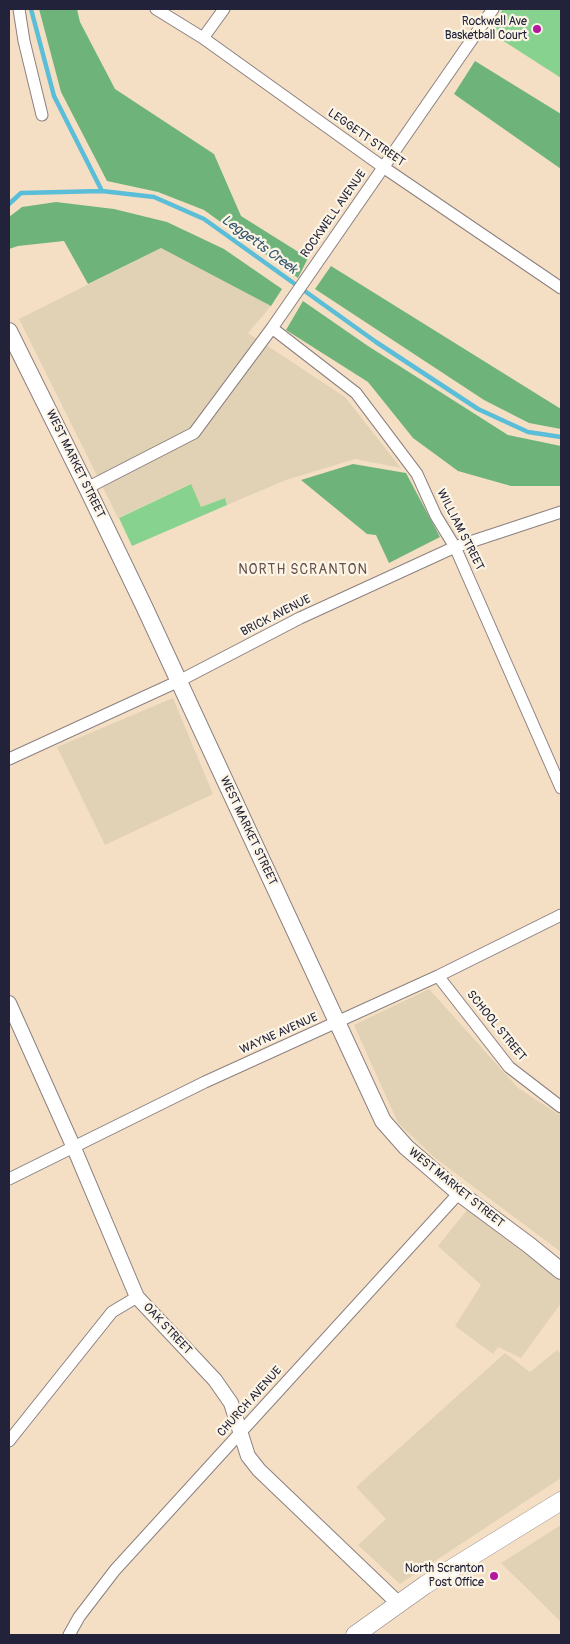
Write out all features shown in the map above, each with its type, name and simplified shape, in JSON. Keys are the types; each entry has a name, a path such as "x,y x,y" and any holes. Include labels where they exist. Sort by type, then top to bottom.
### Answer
{"main road":[{"name":"WEST MARKET STREET","path":"9,331 88,488 383,1121 406,1147 460,1193 561,1271"},
{"path":"356,1635 398,1603 561,1501"}],"street":[{"path":"19,9 24,41 42,116"},
{"name":"LEGGETT STREET","path":"156,9 203,38 384,167 561,288"},
{"path":"203,38 224,9"},
{"name":"ROCKWELL AVENUE","path":"88,488 194,433 272,328 492,9"},
{"name":"WILLIAM STREET","path":"272,328 356,393 416,474 436,516 455,547 561,788"},
{"name":"BRICK AVENUE","path":"9,760 179,681 300,618 455,547 561,512"},
{"name":"WAYNE AVENUE","path":"9,1179 205,1082 438,976 561,915"},
{"name":"SCHOOL STREET","path":"438,976 509,1066 561,1107"},
{"name":"OAK STREET","path":"9,1003 74,1148 136,1297 215,1380 231,1403 248,1456 259,1470 398,1603"},
{"name":"CHURCH AVENUE","path":"69,1635 79,1617 115,1570 460,1193"},
{"path":"9,1441 112,1312 136,1297"}],"shaded area":[{"path":"161,248 271,306 248,333 345,397 401,468 355,459 286,480 227,505 225,498 201,507 190,484 118,518 19,319"},
{"path":"173,698 213,794 105,845 57,747"},
{"path":"429,989 518,1088 561,1116 561,1252 435,1158 398,1123 354,1025"},
{"path":"467,1210 561,1281 561,1303 521,1358 498,1347 493,1354 455,1326 481,1285 438,1246"},
{"path":"557,1350 561,1354 561,1478 400,1584 358,1545 386,1519 356,1487 505,1353 530,1372"},
{"path":"561,1525 561,1622 501,1563"}],"green space":[{"path":"39,9 77,9 80,22 115,89 214,154 241,216 308,258 298,278 204,210 158,192 107,181 61,92"},
{"path":"503,9 561,9 561,78 488,31"},
{"path":"475,61 561,114 561,169 454,94"},
{"path":"56,202 114,209 167,222 224,249 282,289 271,306 161,248 88,284 64,241 18,246 9,249 9,217 22,207"},
{"path":"331,266 561,409 561,429 529,423 484,400 315,289"},
{"path":"303,301 368,346 508,435 561,446 561,486 511,486 458,471 413,438 368,382 286,330"},
{"path":"353,464 406,473 440,537 389,563 376,535 367,534 301,480"},
{"path":"191,484 201,507 225,498 227,505 132,546 119,518"}],"waterway":[{"name":"Leggetts Creek","path":"31,9 54,96 102,191"},
{"name":"Leggetts Creek","path":"9,204 21,193 102,191 154,197 204,219 376,342 478,409 528,432 561,437"}],"place":[{"name":"Rockwell Ave Basketball Court","path":"537,29"},
{"name":"North Scranton Post Office","path":"494,1576"}],"district":[{"name":"NORTH SCRANTON","path":"303,570"}]}
